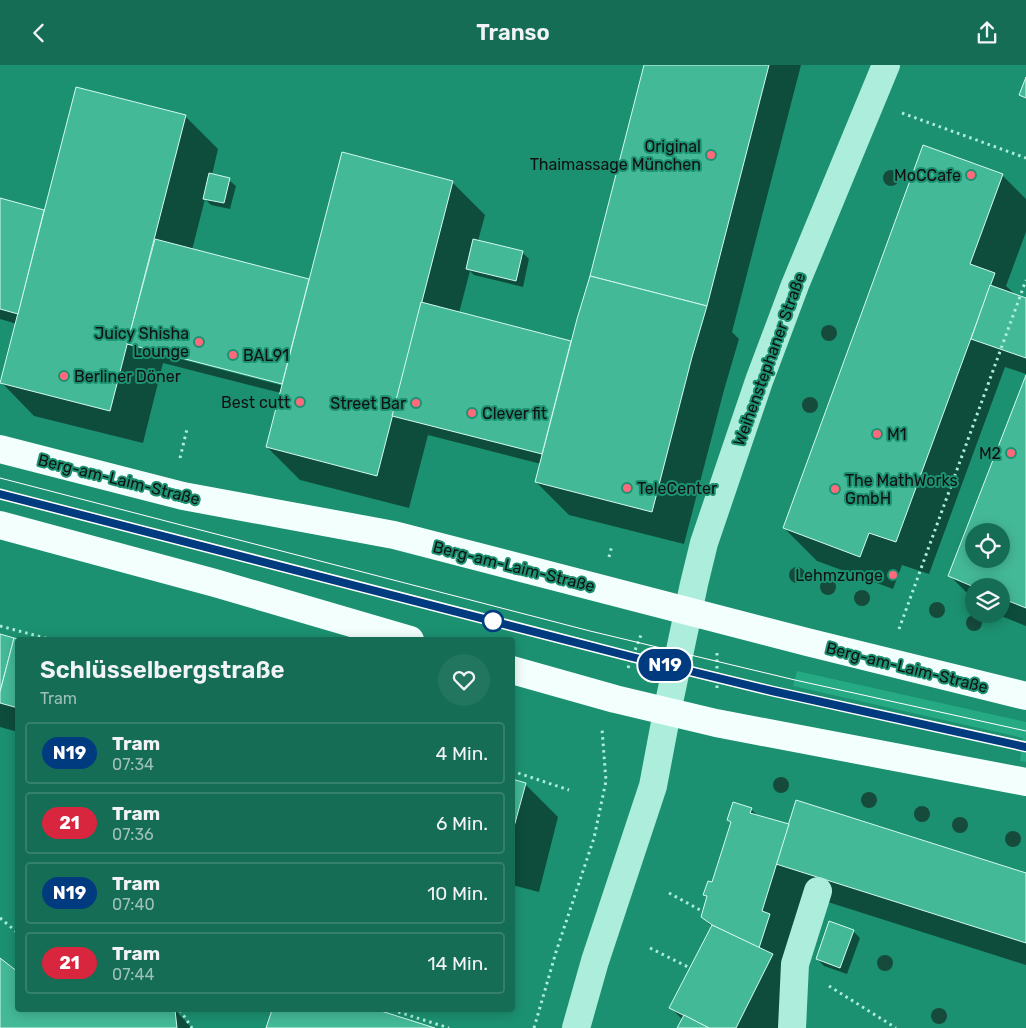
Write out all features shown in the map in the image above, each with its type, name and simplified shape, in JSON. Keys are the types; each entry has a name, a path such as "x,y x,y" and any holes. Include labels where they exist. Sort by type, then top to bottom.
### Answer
{"main road":[{"name":"Berg-am-Laim-Straße","path":"0,449 183,496 394,535 1026,696"},
{"path":"0,525 215,583 400,637"},
{"path":"515,671 666,712 1026,782"}],"street":[{"name":"Weihenstephaner Straße","path":"576,1028 595,961 653,787 666,712 704,543 759,381 795,285 886,65"},
{"path":"792,1028 795,964 818,891"}],"path":[{"path":"871,101 1026,158"},
{"path":"899,630 1026,280"},
{"path":"180,458 187,429"},
{"path":"534,1028 556,953 594,838 606,781 602,731 656,602"},
{"path":"0,626 42,637"},
{"path":"515,772 569,790"},
{"path":"670,893 702,911"},
{"path":"0,918 15,930"},
{"path":"650,948 690,968"},
{"path":"181,1012 192,1028"},
{"path":"398,1012 449,1028"}],"green space":[{"path":"797,671 1026,722 1026,762 1020,761 1023,738 793,686"}],"building":[{"path":"644,65 769,65 707,306 590,276"},
{"path":"1026,77 1026,98 1019,95"},
{"path":"76,87 186,115 110,411 0,383"},
{"name":"M1","path":"923,145 1003,174 970,264 995,273 896,542 869,533 860,557 783,528"},
{"path":"342,152 453,181 377,476 266,447"},
{"path":"209,173 230,178 224,203 203,199"},
{"path":"0,198 44,210 18,314 0,309"},
{"path":"155,239 309,279 282,384 127,344"},
{"path":"473,239 523,251 516,281 466,269"},
{"path":"590,276 707,306 652,512 535,482"},
{"path":"990,285 1026,298 1026,358 971,339"},
{"path":"421,302 571,341 542,454 392,416"},
{"name":"M2","path":"1026,375 1026,608 1010,602 1010,578 965,578 965,583 948,576 965,532 965,568 1010,568 1010,523 969,523"},
{"path":"0,634 14,638 0,692"},
{"path":"15,638 15,707 0,703 0,692"},
{"path":"515,780 526,783 515,823"},
{"path":"796,800 1026,873 1026,943 776,864"},
{"path":"733,802 752,808 750,813 789,824 762,911 770,914 759,948 712,925 701,917 707,896 703,895 708,881 712,882 731,822 727,820"},
{"path":"829,921 854,930 840,968 816,959"},
{"path":"712,925 773,954 736,1028 709,1028 669,1008"},
{"path":"0,958 15,970 15,1012 175,1012 177,1028 0,1028"},
{"path":"271,1012 384,1012 435,1028 266,1028"},
{"path":"684,1015 709,1028 677,1028"}],"tram line":[{"path":"0,478 590,631 795,680 1026,731"},
{"path":"0,494 632,657 772,691 1026,747"},
{"name":"N19","path":"0,494 632,657 772,691 1026,747"}],"place":[{"name":"Original Thaimassage München","path":"711,155"},
{"name":"MoCCafe","path":"971,175"},
{"name":"Juicy Shisha Lounge","path":"199,342"},
{"name":"BAL91","path":"233,355"},
{"name":"Berliner Döner","path":"64,376"},
{"name":"Best cutt","path":"300,402"},
{"name":"Street Bar","path":"416,403"},
{"name":"Clever fit","path":"472,413"},
{"name":"M1","path":"877,434"},
{"name":"M2","path":"1011,453"},
{"name":"TeleCenter","path":"627,488"},
{"name":"The MathWorks GmbH","path":"835,489"},
{"name":"Lehmzunge","path":"893,575"}]}
